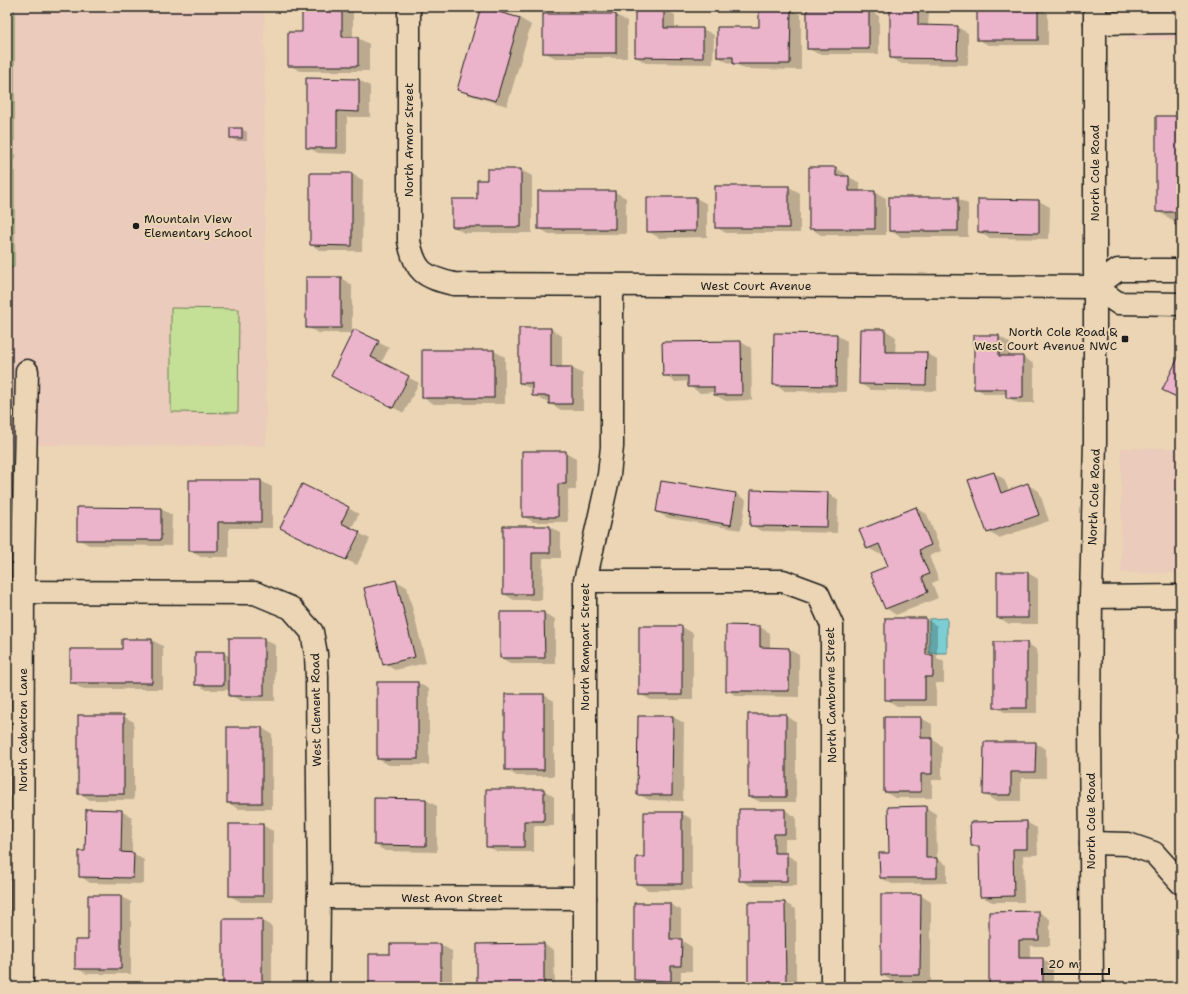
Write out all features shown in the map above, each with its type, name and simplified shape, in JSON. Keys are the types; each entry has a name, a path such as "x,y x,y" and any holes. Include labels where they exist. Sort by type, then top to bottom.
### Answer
{"street":[{"name":"North Armor Street","path":"409,7 409,241 412,256 420,270"},
{"path":"1095,15 1151,15 1181,22"},
{"name":"North Cole Road","path":"1092,987 1090,712 1095,442 1095,15"},
{"name":"West Court Avenue","path":"420,270 436,280 454,284 1095,287"},
{"path":"1181,270 1118,270 1095,287 1118,303 1181,304"},
{"name":"North Rampart Street","path":"585,987 585,581 609,475 612,446 612,285"},
{"name":"North Cabarton Lane","path":"22,987 15,592 27,371"},
{"name":"North Camborne Street","path":"585,581 782,581 818,594 832,625 832,987"},
{"name":"West Clement Road","path":"15,592 256,593 291,608 312,632 316,654 319,897 318,987"},
{"path":"1091,596 1181,596"},
{"path":"1091,843 1128,844 1154,853 1181,882"},
{"name":"West Avon Street","path":"319,897 585,898"}],"shaded area":[{"name":"Mountain View Elementary School","path":"7,7 264,7 266,446 7,445"},
{"path":"1127,7 1181,7 1181,39 1128,40"},
{"path":"1121,448 1181,448 1181,573 1121,573"}],"green space":[{"path":"7,7 14,7 14,267 7,268"},
{"path":"171,308 239,309 238,413 171,412"}],"water":[{"path":"947,618 947,653 929,653 929,619"}],"building":[{"path":"302,7 342,7 342,37 358,37 358,66 288,66 288,32 302,32"},
{"path":"481,7 520,18 496,101 457,90"},
{"path":"759,7 791,8 790,64 733,64 733,57 717,57 717,27 759,27"},
{"path":"890,7 918,7 918,25 958,26 957,59 890,58"},
{"path":"977,7 1038,7 1038,40 977,40"},
{"path":"1163,7 1181,7 1181,13 1163,13"},
{"path":"635,8 664,8 664,28 703,28 703,58 635,57"},
{"path":"807,9 869,9 869,49 807,49"},
{"path":"543,14 616,14 616,53 543,53"},
{"path":"306,78 359,79 359,112 337,111 337,148 306,148"},
{"path":"1156,116 1181,116 1181,225 1175,225 1175,212 1156,212"},
{"path":"230,128 242,128 242,138 230,138"},
{"path":"809,167 836,167 836,176 849,176 849,191 875,191 875,229 809,229"},
{"path":"487,169 521,169 521,227 452,227 452,199 477,199 477,180 487,180"},
{"path":"310,173 352,173 352,246 310,245"},
{"path":"715,186 789,186 789,228 715,228"},
{"path":"538,191 615,191 615,229 538,229"},
{"path":"647,197 696,197 696,231 647,232"},
{"path":"889,197 958,197 958,231 889,231"},
{"path":"978,199 1039,200 1039,233 978,232"},
{"path":"306,277 341,277 341,328 306,328"},
{"path":"519,328 551,328 551,367 572,367 572,404 549,404 549,396 532,396 532,383 519,383"},
{"path":"354,329 379,341 371,357 409,376 393,408 331,376"},
{"path":"860,329 885,329 885,352 927,352 926,385 859,384"},
{"path":"774,333 837,334 836,386 773,385"},
{"path":"974,335 999,335 999,356 1023,356 1023,398 1006,398 1006,389 974,389"},
{"path":"741,341 742,395 714,395 714,387 688,387 688,376 663,376 662,342"},
{"path":"422,350 494,350 494,398 422,398"},
{"path":"1181,352 1181,399 1162,390"},
{"path":"522,451 566,451 566,484 558,484 558,517 522,517"},
{"path":"994,472 1001,493 1028,483 1039,515 987,533 968,480"},
{"path":"189,480 261,480 261,522 218,522 218,551 189,551"},
{"path":"661,481 736,493 731,525 656,512"},
{"path":"302,484 349,507 341,523 360,532 346,560 280,528"},
{"path":"751,490 828,492 827,527 750,526"},
{"path":"77,507 161,508 161,540 77,540"},
{"path":"916,507 931,545 919,550 929,574 922,577 928,592 885,609 870,573 888,566 879,544 867,549 859,530"},
{"path":"503,526 550,526 550,553 532,553 532,594 503,594"},
{"path":"997,572 1028,572 1028,618 997,618"},
{"path":"396,580 415,657 383,665 364,588"},
{"path":"500,612 544,612 545,658 500,658"},
{"path":"885,618 926,618 926,655 933,655 933,677 925,677 925,700 885,700"},
{"path":"726,625 760,626 760,647 789,648 789,691 726,691"},
{"path":"639,626 682,626 682,695 639,695"},
{"path":"229,638 264,638 264,696 229,696"},
{"path":"122,639 152,639 152,683 70,683 70,649 122,649"},
{"path":"994,642 1027,642 1027,708 994,708"},
{"path":"195,652 224,652 224,685 195,685"},
{"path":"377,682 418,682 418,759 377,759"},
{"path":"505,694 544,694 544,770 505,770"},
{"path":"748,714 786,714 786,797 748,797"},
{"path":"78,715 124,715 124,794 78,794"},
{"path":"638,716 673,716 672,795 637,795"},
{"path":"884,717 921,717 921,738 932,738 932,774 921,774 921,792 884,792"},
{"path":"227,727 262,727 262,803 227,803"},
{"path":"984,742 1036,742 1035,772 1011,772 1011,795 983,795"},
{"path":"486,789 544,789 544,821 524,821 524,847 486,847"},
{"path":"374,798 426,799 426,846 374,845"},
{"path":"926,806 926,858 937,858 937,878 880,878 879,853 889,853 888,807"},
{"path":"86,809 122,810 121,852 134,853 133,878 79,877 79,851 85,851"},
{"path":"739,809 785,809 785,834 774,834 774,853 787,853 787,881 739,881"},
{"path":"644,812 682,812 682,884 636,884 636,857 644,857"},
{"path":"1027,821 1027,849 1013,849 1014,896 980,897 979,846 971,846 970,822"},
{"path":"229,824 263,824 263,896 229,896"},
{"path":"881,894 921,894 920,975 881,975"},
{"path":"88,895 121,895 121,969 75,969 75,940 88,940"},
{"path":"748,902 785,902 786,985 748,986"},
{"path":"634,903 670,903 670,939 682,939 681,966 671,966 671,981 634,980"},
{"path":"1039,911 1039,940 1019,940 1019,958 1043,958 1043,984 989,984 989,912"},
{"path":"223,919 262,919 262,987 223,987"},
{"path":"544,943 544,987 477,987 477,944"},
{"path":"390,944 441,944 441,987 369,987 369,954 390,954"},
{"path":"100,983 142,983 142,987 100,987"}],"place":[{"name":"Mountain View Elementary School","path":"136,226"},
{"name":"North Cole Road & West Court Avenue NWC","path":"1125,339"}]}
